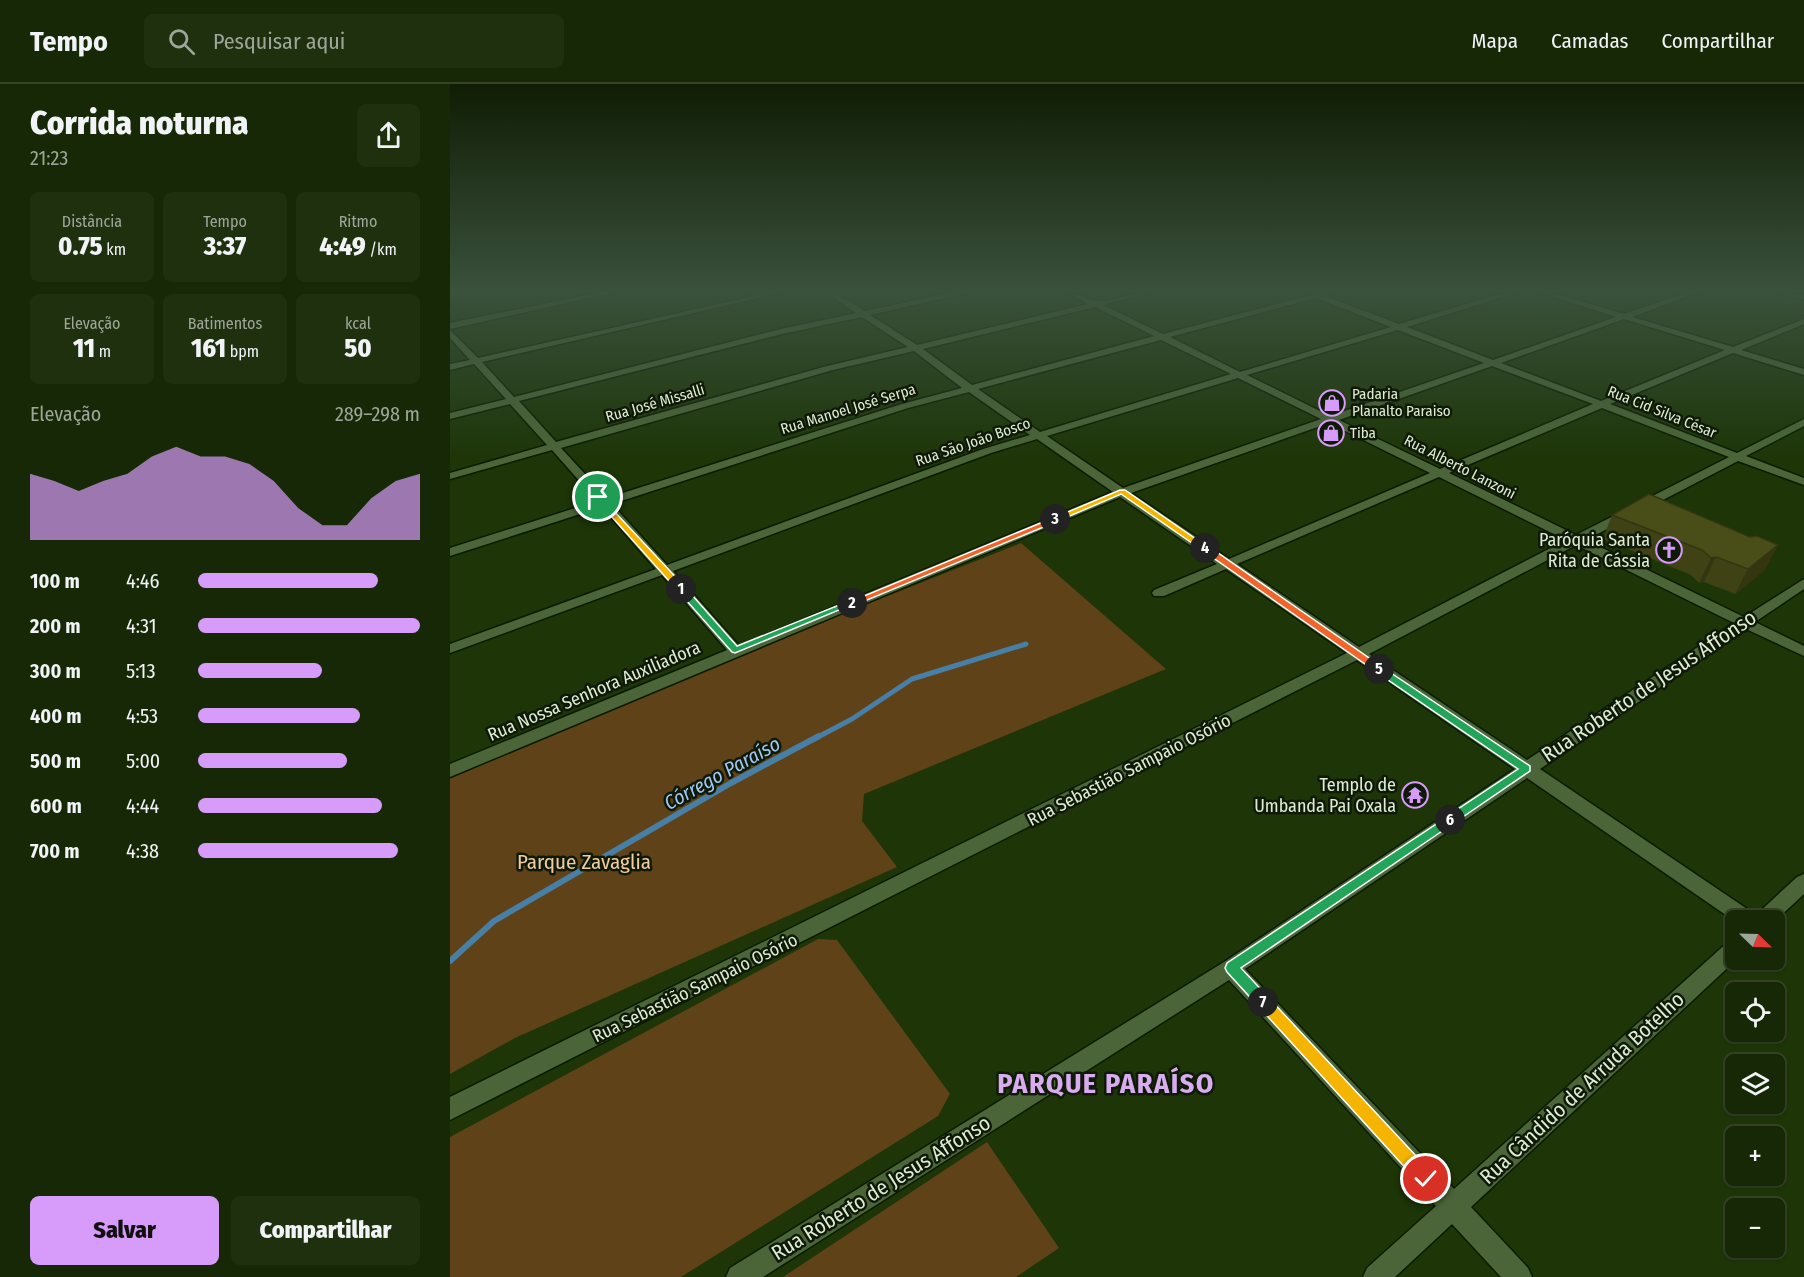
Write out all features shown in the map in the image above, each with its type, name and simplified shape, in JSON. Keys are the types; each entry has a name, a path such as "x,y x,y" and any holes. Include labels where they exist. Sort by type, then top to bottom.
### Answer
{"street":[{"path":"464,348 556,446 603,503 735,650"},
{"path":"450,367 535,348"},
{"path":"450,416 719,348"},
{"name":"Rua José Missalli","path":"450,476 830,368 912,348"},
{"path":"916,348 970,388 1734,910"},
{"name":"Rua Manoel José Serpa","path":"450,552 905,405 1117,348"},
{"name":"Rua Alberto Lanzoni","path":"1185,348 1804,652"},
{"name":"Rua São João Bosco","path":"450,649 987,451 1327,348"},
{"name":"Rua Cid Silva César","path":"1454,348 1804,483"},
{"name":"Rua Nossa Senhora Auxiliadora","path":"450,771 735,650 1122,492 1537,348"},
{"path":"1725,348 1804,372"},
{"path":"1159,593 1739,348"},
{"name":"Rua Sebastião Sampaio Osório","path":"450,1109 1357,654 1804,422"},
{"name":"Rua Roberto de Jesus Affonso","path":"739,1277 1231,968 1804,583"},
{"path":"1775,910 1804,882"},
{"name":"Rua Cândido de Arruda Botelho","path":"1376,1277 1725,957"},
{"path":"1231,968 1519,1277"}],"green space":[{"name":"Parque Zavaglia","path":"1021,543 1166,669 864,794 862,821 897,867 515,1038 450,1074 450,775 647,691"},
{"path":"818,939 837,940 950,1094 938,1116 681,1277 450,1277 450,1137"},
{"path":"987,1142 1059,1248 1016,1277 783,1277"}],"building":[{"path":"1649,494 1750,537 1757,536 1778,545 1748,569 1716,557 1711,558 1702,550 1612,515"}],"waterway":[{"name":"Córrego Paraíso","path":"816,738 852,719 912,679 1026,644"},
{"name":"Córrego Paraíso","path":"450,961 494,921 731,783 819,736"}],"place":[{"name":"Padaria Planalto Paraiso","path":"1332,403"},
{"name":"Tiba","path":"1331,433"},
{"name":"Paróquia Santa Rita de Cássia","path":"1669,550"},
{"name":"Templo de Umbanda Pai Oxala","path":"1415,795"}],"district":[{"name":"PARQUE PARAÍSO","path":"1106,1083"}],"route":[{"path":"598,497 735,650 1122,492 1526,769 1231,968 1426,1179"}]}
